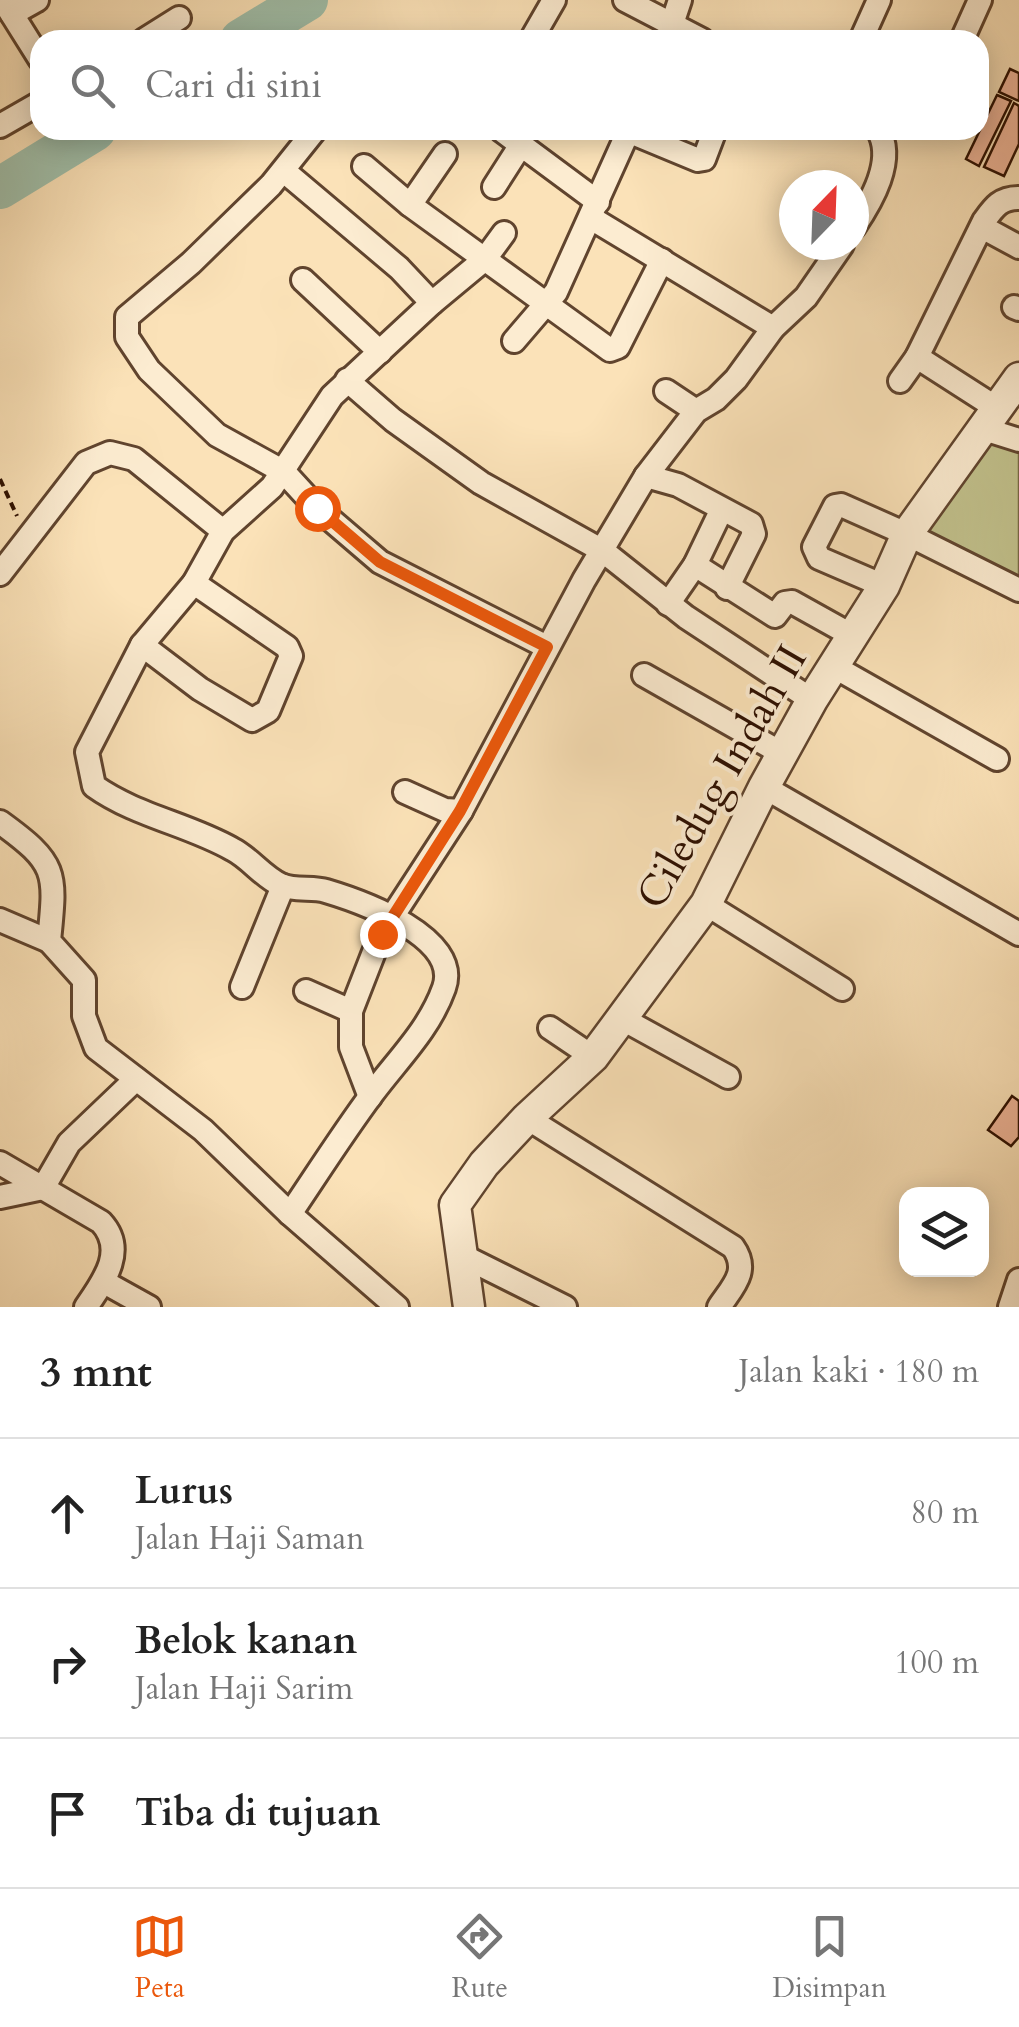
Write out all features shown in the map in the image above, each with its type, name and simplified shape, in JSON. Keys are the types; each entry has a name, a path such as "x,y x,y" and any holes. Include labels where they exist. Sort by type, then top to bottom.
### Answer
{"street":[{"path":"30,43 7,7 38,0"},
{"path":"537,30 554,0"},
{"path":"625,0 665,30"},
{"path":"670,30 680,0"},
{"path":"866,30 879,0"},
{"path":"966,30 980,0"},
{"path":"160,30 179,18"},
{"path":"0,126 30,109"},
{"path":"307,140 284,171 191,263 127,317 127,337 149,370 218,436 284,472 317,508 380,562 547,647"},
{"path":"515,140 594,210 662,260 773,328"},
{"path":"514,341 556,292 625,140"},
{"path":"650,140 698,160 704,159 711,140"},
{"path":"869,199 880,178 883,140"},
{"path":"494,187 517,151 524,147"},
{"path":"410,204 445,154"},
{"path":"364,166 545,305 614,350 662,260"},
{"path":"284,171 390,260 432,303"},
{"path":"900,381 918,357 996,204 1019,198"},
{"path":"982,227 1019,246"},
{"path":"290,1214 370,1097 430,1019 446,984 446,964 426,937 392,918 324,890 284,886 232,848 119,804 94,786 87,752 142,645 194,583 223,532 284,472 332,396 432,303 485,260 504,233"},
{"path":"370,1097 350,1047 352,1010 382,934 460,811 547,647 646,476 696,410 716,399 736,379 773,328 806,297 832,260"},
{"path":"303,280 380,352"},
{"path":"918,357 1019,440"},
{"name":"Ciledug Indah II","path":"469,1307 454,1205 484,1164 527,1118 593,1057 706,904 782,754 884,586 910,535 1019,378"},
{"path":"347,380 393,420 481,483 603,551 668,604 812,700"},
{"path":"666,391 696,410"},
{"path":"0,574 86,463 110,453 134,459 223,532"},
{"path":"646,476 678,485 751,524 754,534 727,588"},
{"path":"884,586 820,558 814,547 830,512 841,505 1010,586 1019,564"},
{"path":"668,604 694,566 721,511"},
{"path":"694,566 774,616 785,603 802,606 853,636"},
{"path":"142,645 200,689 252,720 268,711 291,656 287,647 194,583"},
{"path":"833,666 997,759"},
{"path":"644,674 782,754"},
{"path":"764,787 1019,934"},
{"path":"406,792 445,810 460,811"},
{"path":"0,822 48,862 54,890 48,941"},
{"path":"242,987 284,886"},
{"path":"706,904 842,989"},
{"path":"0,920 48,941 84,980 84,1016 96,1048 203,1130 290,1214 398,1307"},
{"path":"306,991 352,1010"},
{"path":"620,1018 728,1077"},
{"path":"550,1028 593,1057"},
{"path":"0,1198 44,1188 69,1143 136,1079"},
{"path":"527,1118 733,1247 741,1258 742,1270 719,1307"},
{"path":"0,1163 101,1222 110,1232 114,1250 104,1282 86,1307"},
{"path":"461,1255 565,1307"},
{"path":"1010,1307 1019,1280"},
{"path":"104,1282 149,1307"}],"path":[{"path":"0,479 28,538"}],"green space":[{"path":"984,429 1019,444 1019,585 907,534"}],"building":[{"path":"1010,69 1019,73 1019,101 999,92"},
{"path":"997,95 1011,101 979,166 966,159 975,140 989,140 989,112"},
{"path":"1014,103 1019,106 1019,144 1004,176 984,167"},
{"path":"1012,1096 1019,1101 1019,1137 1011,1146 988,1130"}],"waterway":[{"path":"258,30 307,0"},
{"path":"0,188 79,140"}],"route":[{"path":"317,508 380,562 547,647 460,811 382,934"}]}
